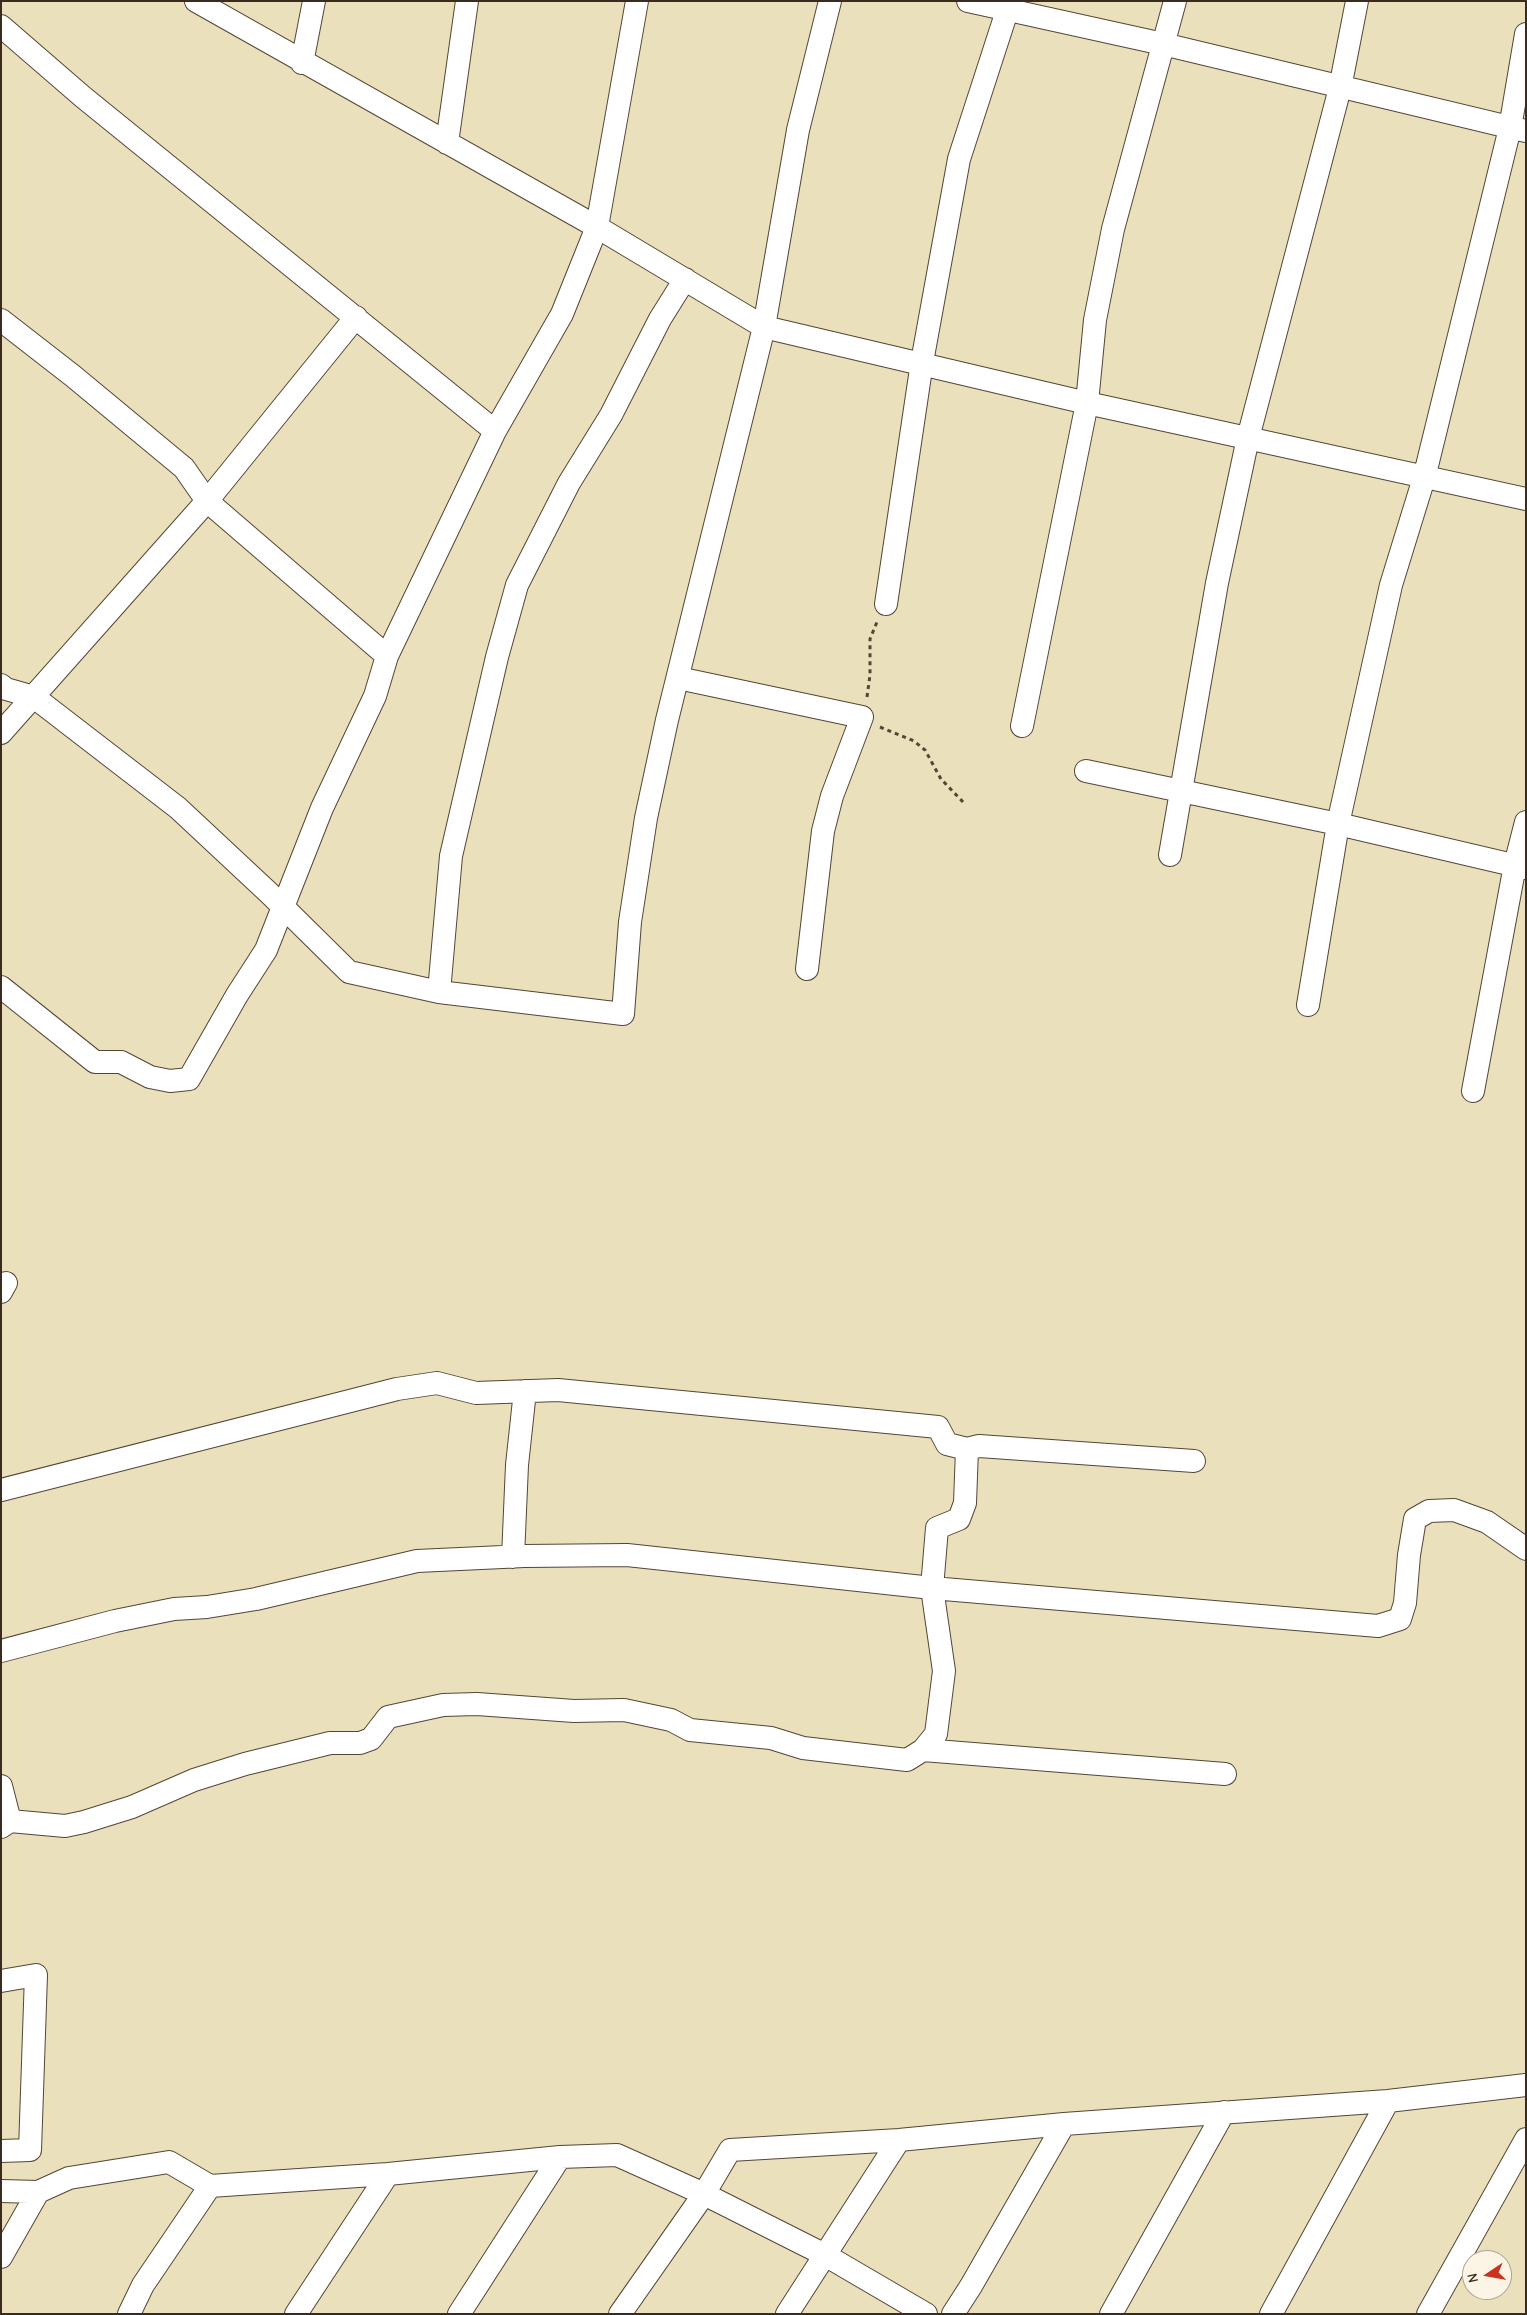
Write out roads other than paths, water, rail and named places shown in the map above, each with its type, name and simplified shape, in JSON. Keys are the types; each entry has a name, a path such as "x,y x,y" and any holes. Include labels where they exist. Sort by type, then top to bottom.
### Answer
{"street":[{"path":"196,1 302,63 597,227 764,327 922,362 1087,403 1526,499"},
{"path":"302,63 314,1"},
{"path":"447,144 467,1"},
{"path":"1,988 95,1062 121,1062 150,1076 170,1081 189,1079 236,995 266,950 322,808 375,696 387,656 495,431 562,314 597,227 637,1"},
{"path":"1,685 6,689 34,697 178,808 349,972 439,992 623,1014 630,922 646,818 678,678 764,327 798,130 830,1"},
{"path":"968,1 1163,44 1340,88 1518,129"},
{"path":"1022,726 1087,403 1095,320 1113,229 1175,1"},
{"path":"1170,855 1183,790 1217,584 1248,438 1340,88 1357,1"},
{"path":"886,604 922,362 959,159 1007,11"},
{"path":"1,26 83,97 495,431"},
{"path":"1308,1005 1338,824 1391,585 1424,478 1518,129 1526,34"},
{"path":"439,992 451,856 497,657 517,585 569,483 610,415 660,319 685,279"},
{"path":"1,733 131,584 207,501 356,317"},
{"path":"1,320 73,376 184,468 207,501 387,656"},
{"path":"678,678 862,717 832,796 824,831 807,969"},
{"path":"1086,771 1183,790 1520,866"},
{"path":"1473,1091 1520,866 1526,822"},
{"path":"1,1490 397,1389 437,1383 476,1392 558,1390 938,1427 947,1444 967,1449 979,1446 1194,1461"},
{"path":"513,1557 517,1465 525,1391"},
{"path":"1,1786 6,1824 65,1826 132,1807 194,1780 244,1764 330,1743 360,1743 371,1739 388,1717 443,1705 477,1704 574,1711 624,1710 671,1720 690,1730 771,1738 803,1748 908,1760 923,1750 936,1734 944,1671 932,1588 937,1528 958,1519 965,1503 967,1449"},
{"path":"1,1651 115,1621 174,1608 207,1606 256,1599 417,1561 513,1557 627,1556 932,1588 1378,1626 1400,1619 1405,1602 1415,1519 1429,1511 1454,1510 1487,1522 1526,1549"},
{"path":"923,1750 1225,1774"},
{"path":"1,1981 36,1975 30,2150 1,2151"},
{"path":"620,2314 704,2194 730,2150 899,2140 1064,2124 1388,2101 1526,2085"},
{"path":"1271,2314 1388,2101"},
{"path":"1110,2314 1224,2112"},
{"path":"953,2314 972,2286 1064,2124"},
{"path":"1428,2314 1526,2139"},
{"path":"787,2314 899,2140"},
{"path":"1,2191 38,2192 69,2178 169,2162 210,2186 388,2174 560,2157 617,2155 704,2194 825,2255 926,2314"},
{"path":"459,2314 560,2157"},
{"path":"296,2314 388,2174"},
{"path":"129,2314 143,2285 210,2186"},
{"path":"1,2257 38,2192"}]}
